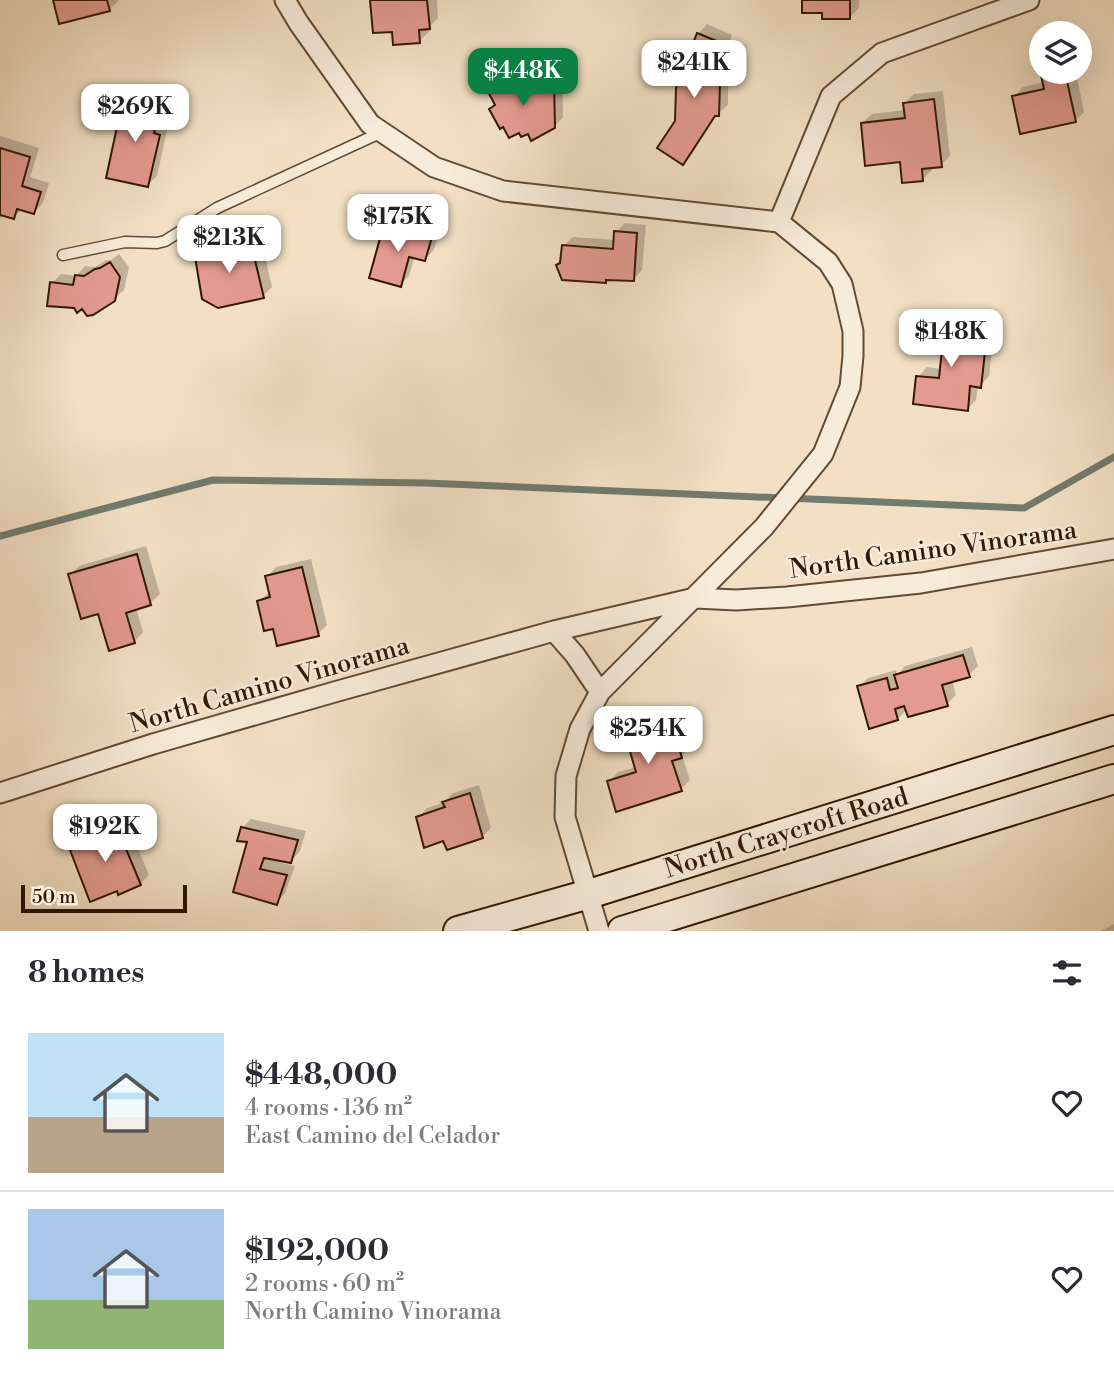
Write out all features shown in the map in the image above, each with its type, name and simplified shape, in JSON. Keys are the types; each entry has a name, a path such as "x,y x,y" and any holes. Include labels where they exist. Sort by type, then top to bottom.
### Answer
{"main road":[{"name":"North Craycroft Road","path":"458,931 589,894 1114,730"},
{"name":"North Craycroft Road","path":"622,931 1114,779"}],"street":[{"path":"285,0 370,124 434,167 503,191 779,222 828,262 842,284 853,331 850,387 823,454 764,527 600,692 580,729 566,776 565,817 599,931"},
{"path":"779,222 831,96 882,52 1030,0"},
{"name":"North Camino Vinorama","path":"0,793 153,744 554,632 695,598 736,600 787,597 921,583 1114,549"},
{"path":"554,632 575,654 600,692"}],"lane":[{"path":"63,255 125,242 165,241 217,208 382,132"}],"building":[{"path":"53,0 107,0 110,11 59,24"},
{"path":"370,0 427,0 430,29 419,30 420,43 393,45 392,32 373,33"},
{"path":"802,0 850,0 850,19 822,19 822,13 802,13"},
{"path":"697,33 724,44 710,83 720,84 719,116 715,116 683,165 657,148 675,121 676,88"},
{"path":"505,75 511,89 526,88 527,83 554,82 555,128 531,141 528,134 521,137 519,133 509,138 503,127 500,129 489,109 495,105 485,86"},
{"path":"1043,84 1068,84 1076,122 1020,134 1012,96 1044,89"},
{"path":"123,99 160,108 154,133 160,135 148,187 106,178"},
{"path":"934,99 942,167 922,169 923,181 902,183 900,162 865,166 861,123 905,118 903,103"},
{"path":"0,148 30,157 22,186 41,192 34,214 17,209 14,219 0,215"},
{"path":"384,224 432,237 425,261 409,257 401,287 369,278"},
{"path":"614,231 637,233 634,281 606,280 606,283 562,280 556,265 560,263 562,245 613,249"},
{"path":"250,239 264,298 218,308 202,299 195,257 204,250"},
{"path":"110,262 120,277 115,301 87,316 82,309 77,313 74,308 47,306 50,282 73,285 75,275 84,276"},
{"path":"926,324 976,330 973,350 985,352 981,388 970,386 968,411 913,404 916,376 939,378 942,349 923,347"},
{"path":"137,554 151,605 126,613 135,643 109,651 98,614 81,619 68,574"},
{"path":"302,567 319,636 277,646 273,629 264,631 257,601 270,597 265,576"},
{"path":"963,655 970,677 942,685 948,706 908,717 904,706 895,709 898,720 869,729 857,686 887,678 890,690 898,688 894,675"},
{"path":"669,717 682,758 672,761 682,791 616,812 607,781 636,772 624,731"},
{"path":"470,793 483,838 447,850 443,841 424,848 416,817 445,807 442,802"},
{"path":"114,820 141,885 118,895 117,891 90,902 70,850 90,841 90,838 101,833 99,827"},
{"path":"241,827 298,840 291,863 264,858 260,869 287,875 277,905 233,892 247,842 237,841"}],"waterway":[{"path":"0,536 213,480 425,483 1024,508 1114,457"}]}
